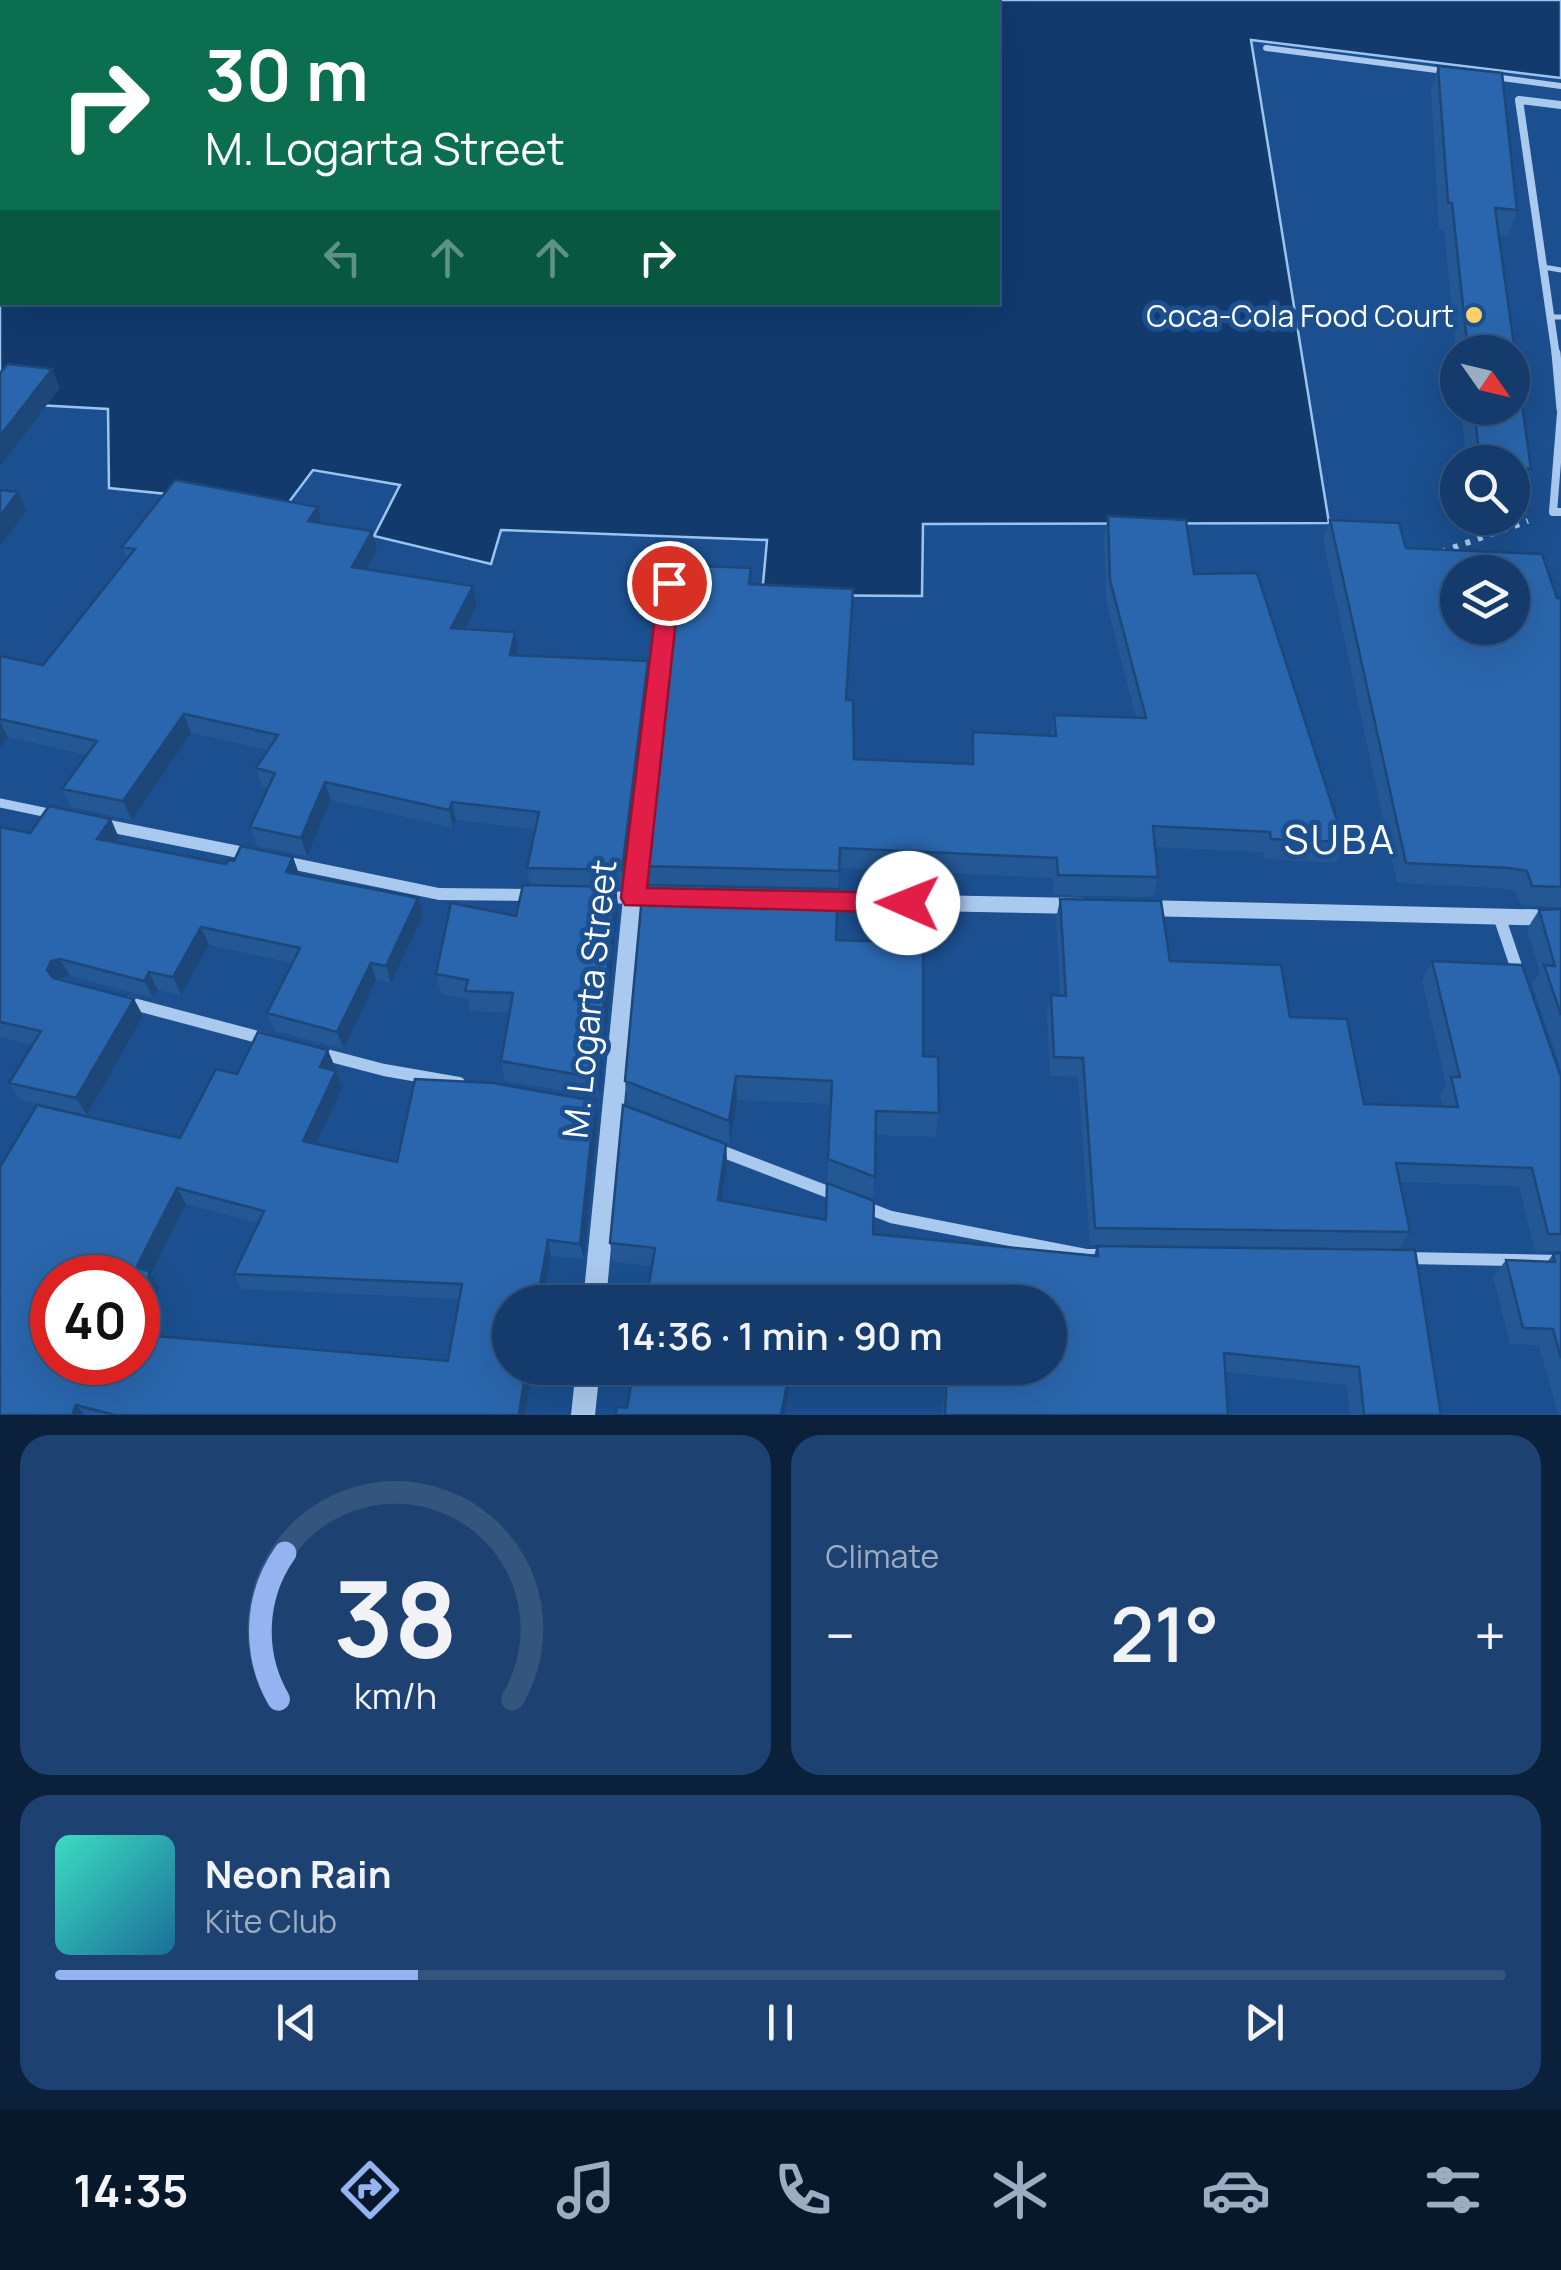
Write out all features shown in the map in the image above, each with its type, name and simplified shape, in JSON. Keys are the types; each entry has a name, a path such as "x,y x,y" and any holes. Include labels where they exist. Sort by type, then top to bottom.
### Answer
{"street":[{"path":"1266,48 1457,72"},
{"path":"1476,75 1561,86"},
{"path":"1561,105 1520,100 1543,267 1558,317 1561,411"},
{"name":"M. Logarta Street","path":"596,1285 669,583"},
{"path":"0,803 76,819"},
{"path":"96,823 439,894 536,896"},
{"path":"594,897 692,899"},
{"path":"791,901 1561,918"},
{"path":"1498,914 1523,989"},
{"path":"104,996 291,1045"},
{"path":"310,1050 384,1070 480,1086"},
{"path":"706,1146 892,1217 1086,1256 1121,1255"},
{"path":"1386,1258 1561,1261"},
{"path":"583,1415 586,1385"}],"lane":[{"path":"1543,267 1561,270"},
{"path":"1557,512 1561,411"}],"path":[{"path":"1428,556 1557,512"}],"water":[{"path":"1000,0 1561,0 1561,78 1251,40 1329,523 923,524 922,596 762,595 767,540 501,530 491,564 374,536 400,485 313,470 286,506 109,488 108,409 0,403 0,305 1000,305"}],"building":[{"path":"1438,66 1502,73 1517,210 1495,208 1513,335 1466,335 1452,203 1448,202"},
{"path":"8,364 52,369 0,436 0,373"},
{"path":"1476,425 1525,425 1528,445 1478,445"},
{"path":"175,480 318,507 308,521 372,531 352,567 473,586 451,628 515,632 510,655 648,661 622,870 527,868 539,812 452,802 449,810 325,782 301,838 250,827 275,773 256,768 278,735 184,714 123,801 62,789 97,741 0,719 0,656 43,665 135,549 122,547"},
{"path":"0,490 18,492 0,516"},
{"path":"1108,516 1186,520 1194,574 1257,573 1344,842 1271,839 1270,832 1153,826 1158,877 1058,875 1057,858 840,848 839,871 642,866 676,565 751,568 749,584 853,589 846,700 853,700 854,759 973,764 973,732 1056,736 1054,715 1146,718 1110,580"},
{"path":"1330,520 1399,523 1406,548 1542,554 1557,598 1561,598 1561,887 1532,886 1527,871 1406,863"},
{"path":"49,806 111,819 97,839 226,864 234,861 241,846 293,857 286,872 418,898 386,966 371,963 337,1032 267,1013 300,948 201,927 173,977 149,972 144,981 60,959 51,961 47,970 53,978 134,999 76,1098 9,1083 41,1031 0,1022 0,827 30,833"},
{"path":"523,885 616,887 596,1078 501,1061 513,993 465,991 468,980 436,974 451,903 516,916"},
{"path":"643,885 838,889 836,940 923,943 923,1056 938,1057 939,1113 876,1111 875,1177 828,1159 832,1081 736,1076 729,1121 625,1081"},
{"path":"1060,899 1161,901 1170,961 1281,965 1290,1017 1347,1019 1364,1104 1458,1107 1451,1077 1460,1077 1432,961 1522,965 1561,1077 1561,1234 1548,1234 1532,1168 1396,1163 1410,1232 1095,1228 1083,1058 1054,1057 1051,995 1066,996"},
{"path":"1561,909 1561,1015 1544,965 1555,966 1539,910"},
{"path":"258,1032 328,1050 320,1067 336,1071 303,1141 397,1162 415,1079 493,1083 595,1101 580,1244 548,1240 540,1285 492,1285 492,1385 523,1385 519,1415 115,1415 76,1405 72,1415 0,1415 0,1167 37,1105 180,1138 216,1069 237,1074","holes":["177,1188 264,1211 234,1274 462,1284 448,1361 160,1336 160,1385 30,1385 30,1255 143,1255"]},
{"path":"623,1105 726,1144 718,1200 826,1220 827,1183 874,1201 873,1234 1098,1256 1097,1246 1415,1250 1441,1415 1364,1415 1359,1367 1224,1353 1228,1415 945,1415 946,1385 1067,1385 1067,1285 649,1285 655,1248 610,1243"},
{"path":"1561,1253 1561,1358 1553,1329 1523,1328 1506,1260 1555,1262 1553,1254"},
{"path":"631,1385 787,1385 781,1415 615,1415 617,1407 627,1408"}],"place":[{"name":"Coca-Cola Food Court","path":"1474,315"}],"district":[{"name":"SUBA","path":"1340,838"}],"route":[{"path":"669,583 634,898 908,903"}]}
